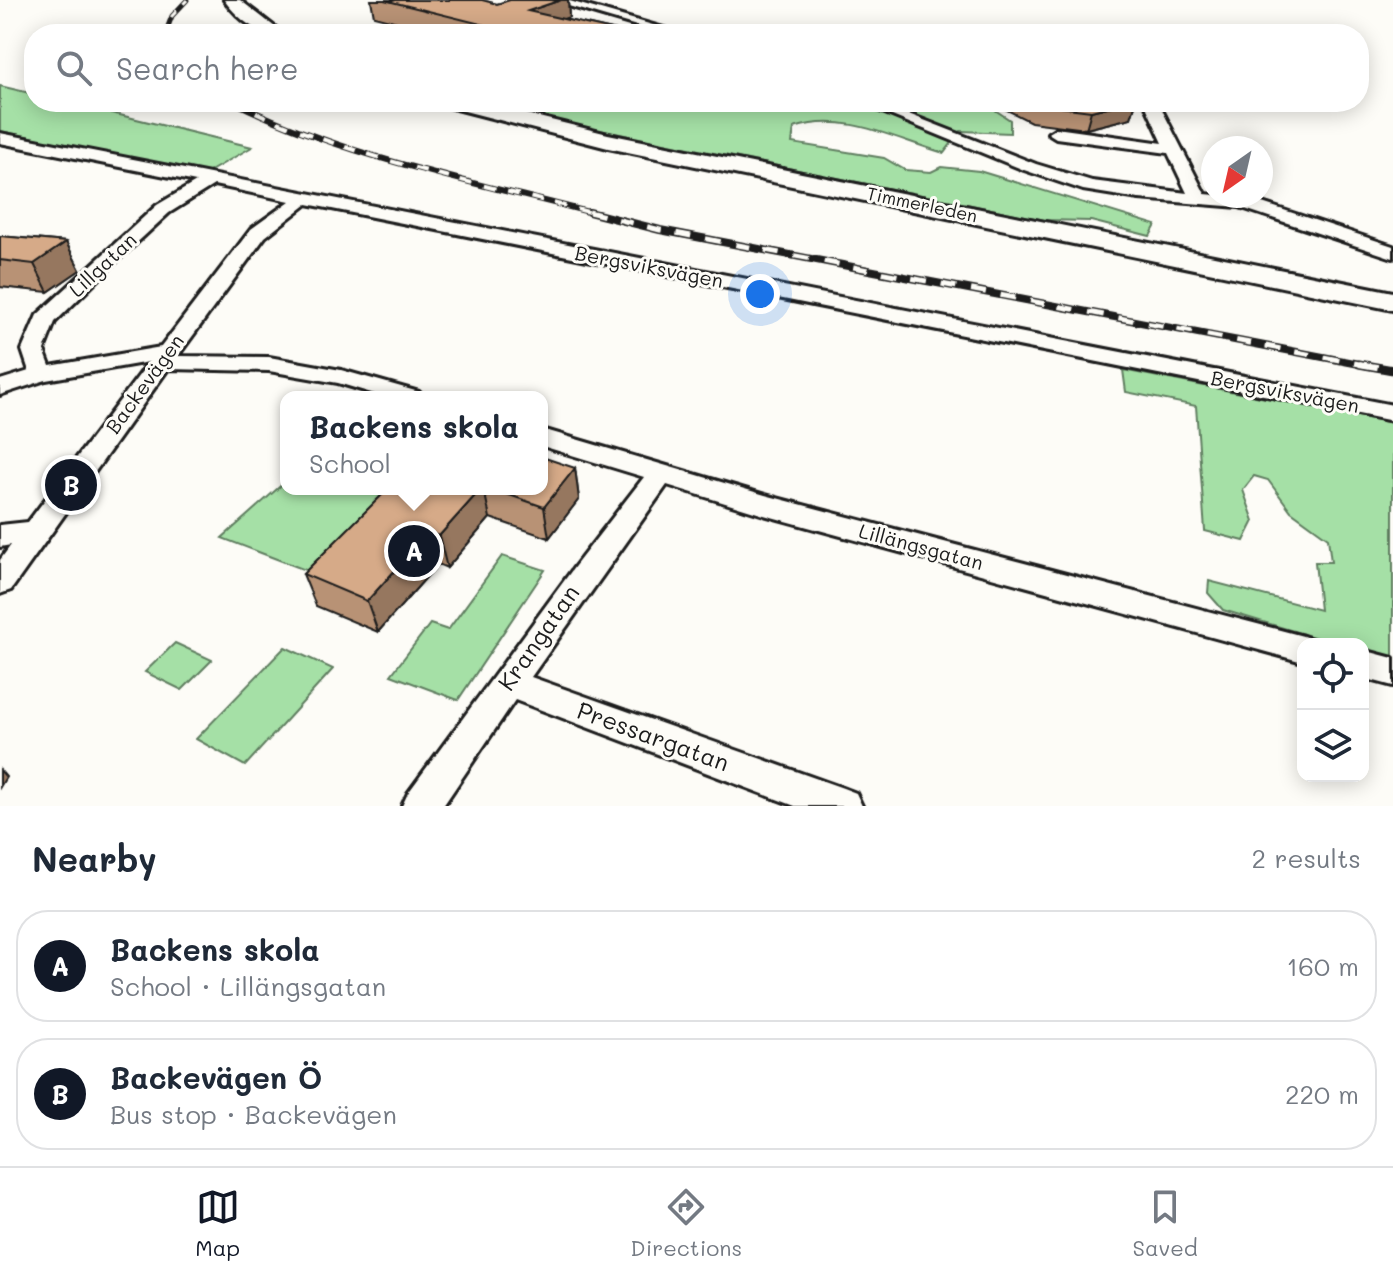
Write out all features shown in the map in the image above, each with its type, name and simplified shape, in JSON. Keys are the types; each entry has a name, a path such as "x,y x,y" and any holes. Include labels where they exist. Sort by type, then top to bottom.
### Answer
{"main road":[{"path":"232,0 242,12 260,24"},
{"path":"252,0 281,24"},
{"name":"Timmerleden","path":"492,112 608,141 1393,301"}],"street":[{"path":"558,0 643,24"},
{"path":"890,112 1030,167 1089,186 1139,194 1241,202 1393,252"},
{"path":"1156,112 1198,197"},
{"path":"1056,133 1125,137 1174,149"},
{"name":"Bergsviksvägen","path":"0,138 1393,413"},
{"name":"Lillgatan","path":"42,374 33,350 45,320 163,209 211,180"},
{"name":"Backevägen","path":"0,582 258,233 303,199"},
{"path":"0,388 42,374 164,357 269,364 341,377 390,391"},
{"name":"Lillängsgatan","path":"548,439 791,513 1297,647"},
{"name":"Krangatan","path":"421,806 661,474"},
{"path":"0,536 36,532"},
{"path":"1369,666 1393,672"},
{"name":"Pressargatan","path":"507,683 825,803"}],"green space":[{"path":"0,86 24,92 24,112 107,112 252,147 207,173 0,131"},
{"path":"998,112 1010,120 1010,133 961,131 944,153 870,129 832,123 794,128 792,143 884,158 905,170 931,172 941,167 979,171 1156,225 1150,236 1091,221 1045,220 521,114"},
{"path":"1123,370 1393,423 1393,660 1369,653 1369,638 1317,638 1223,610 1208,593 1209,581 1320,610 1315,562 1331,562 1328,538 1291,511 1268,480 1254,476 1243,490 1254,521 1244,541 1205,531 1196,406 1126,392"},
{"path":"280,486 280,495 382,495 308,571 222,538"},
{"path":"502,556 545,570 458,700 391,675 430,624 448,630"},
{"path":"175,643 212,660 182,690 145,672"},
{"path":"285,647 333,669 245,766 196,739"}],"building":[{"path":"384,0 482,0 497,4 510,0 561,0 528,11 586,24 481,24"},
{"path":"0,236 66,242 34,264 0,260"},
{"path":"548,459 575,468 544,507 509,495 548,495"},
{"path":"382,495 476,495 439,536 429,533 367,601 303,574"}],"railway":[{"path":"169,24 187,0"},
{"path":"256,112 366,154 596,214"},
{"path":"589,212 660,230 1366,365"},
{"path":"1359,364 1366,365"},
{"path":"1366,365 1393,370"}],"place":[{"name":"Backevägen Ö","path":"71,485"},
{"name":"Backens skola","path":"414,551"}]}
